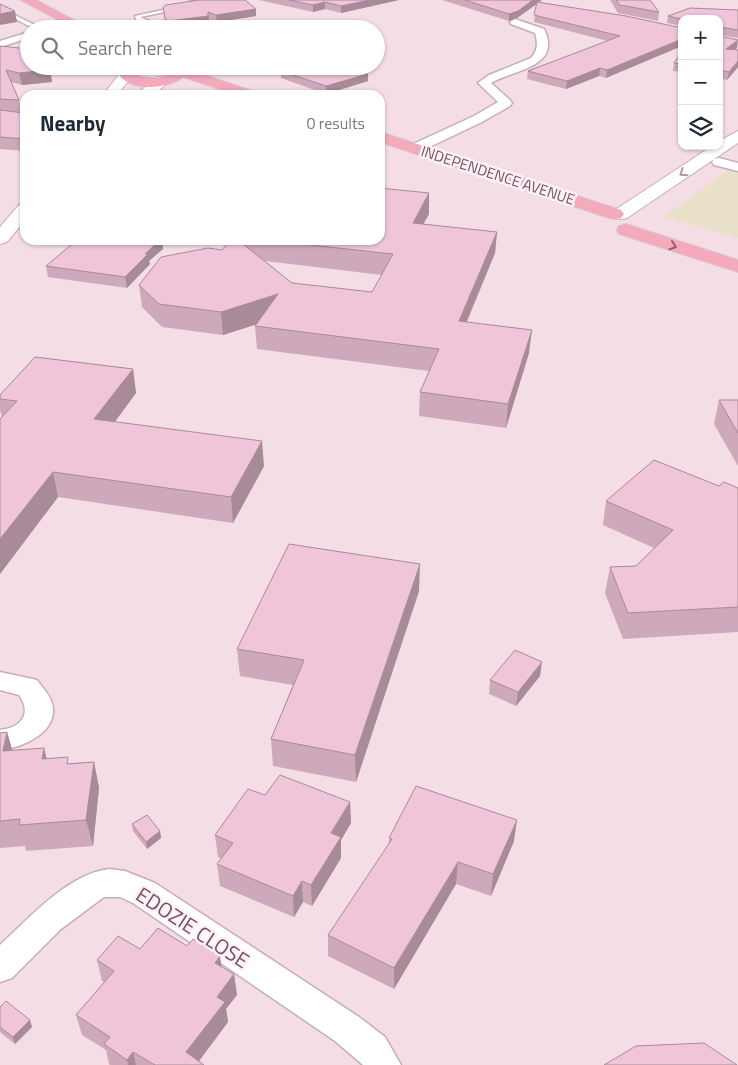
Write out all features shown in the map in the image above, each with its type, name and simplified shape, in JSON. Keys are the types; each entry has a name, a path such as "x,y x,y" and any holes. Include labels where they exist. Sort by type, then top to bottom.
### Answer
{"main road":[{"path":"5,0 39,20"},
{"path":"28,0 67,20"},
{"path":"132,75 142,81 184,90"},
{"path":"161,85 177,75"},
{"path":"197,75 238,90"},
{"path":"161,85 184,90"},
{"name":"INDEPENDENCE AVENUE","path":"385,139 617,220 738,266"},
{"name":"INDEPENDENCE AVENUE","path":"385,149 617,220"},
{"path":"617,220 640,228 644,221 738,253"}],"street":[{"path":"416,148 478,119 506,103 484,83 490,78 535,62 542,50 543,38 540,31 515,22"},
{"path":"1,43 20,34"},
{"path":"113,90 122,75"},
{"path":"149,90 161,85"},
{"path":"617,220 738,136"},
{"path":"644,221 733,158"},
{"path":"0,216 20,203"},
{"path":"0,238 20,206"},
{"path":"0,681 28,688 39,704 37,718 23,735 0,740"},
{"name":"EDOZIE CLOSE","path":"0,967 67,905 86,892 104,882 126,884 144,893 347,1028 373,1049 383,1065"}],"lane":[{"path":"0,9 20,23"},
{"path":"141,20 137,16 163,11"}],"shaded area":[{"path":"0,0 738,0 738,1065 0,1065"},
{"path":"738,163 738,238 664,217"}],"building":[{"path":"199,0 245,0 256,9 216,15 208,12 208,16 167,20 165,19 163,7"},
{"path":"289,0 370,0 341,6 325,2 313,5"},
{"path":"465,0 533,0 518,11 509,14"},
{"path":"616,0 650,0 659,12 620,5"},
{"path":"537,2 626,16 678,27 678,41 607,70 600,68 567,81 528,71 620,36 534,15"},
{"path":"0,4 15,11 0,14"},
{"path":"690,8 738,10 738,30 723,28 723,15 678,15 678,18 668,16"},
{"path":"723,37 738,40 726,49 738,50 738,61 729,72 723,71"},
{"path":"0,46 20,48 20,73 6,70 19,100 0,99"},
{"path":"293,75 364,75 326,86"},
{"path":"0,110 20,112 20,139 0,137"},
{"path":"385,189 429,193 413,223 497,232 459,321 532,330 508,404 420,392 439,349 255,326 278,294 221,312 159,304 139,285 161,257 208,248 222,250 226,245 244,245 292,283 372,292 393,254 310,245 385,245"},
{"path":"71,245 155,245 125,277 46,266"},
{"path":"35,357 133,369 94,419 262,441 231,497 53,472 0,539 0,419 17,401 0,399 0,395"},
{"path":"719,400 738,400 738,433"},
{"path":"654,460 719,486 724,482 738,488 738,607 628,613 610,567 636,566 673,530 606,501"},
{"path":"289,544 420,564 355,755 271,739 304,660 237,649"},
{"path":"515,650 542,662 518,692 490,680"},
{"path":"7,732 3,751 44,748 42,759 68,757 67,764 94,762 86,820 19,825 20,819 0,821 0,733"},
{"path":"280,775 350,802 331,833 341,837 311,885 302,881 293,896 217,864 233,843 215,835 248,789 265,795"},
{"path":"416,786 517,820 493,874 458,862 394,968 328,935 392,839 389,838"},
{"path":"147,815 160,831 146,842 132,824"},
{"path":"158,928 187,946 193,939 220,956 215,963 234,974 217,997 225,1002 186,1052 204,1065 155,1065 133,1052 127,1060 104,1044 110,1037 76,1015 114,971 97,960 118,936 140,949"},
{"path":"6,1001 30,1020 13,1037 0,1027 0,1007"},
{"path":"704,1043 737,1065 604,1065 636,1046"}]}
